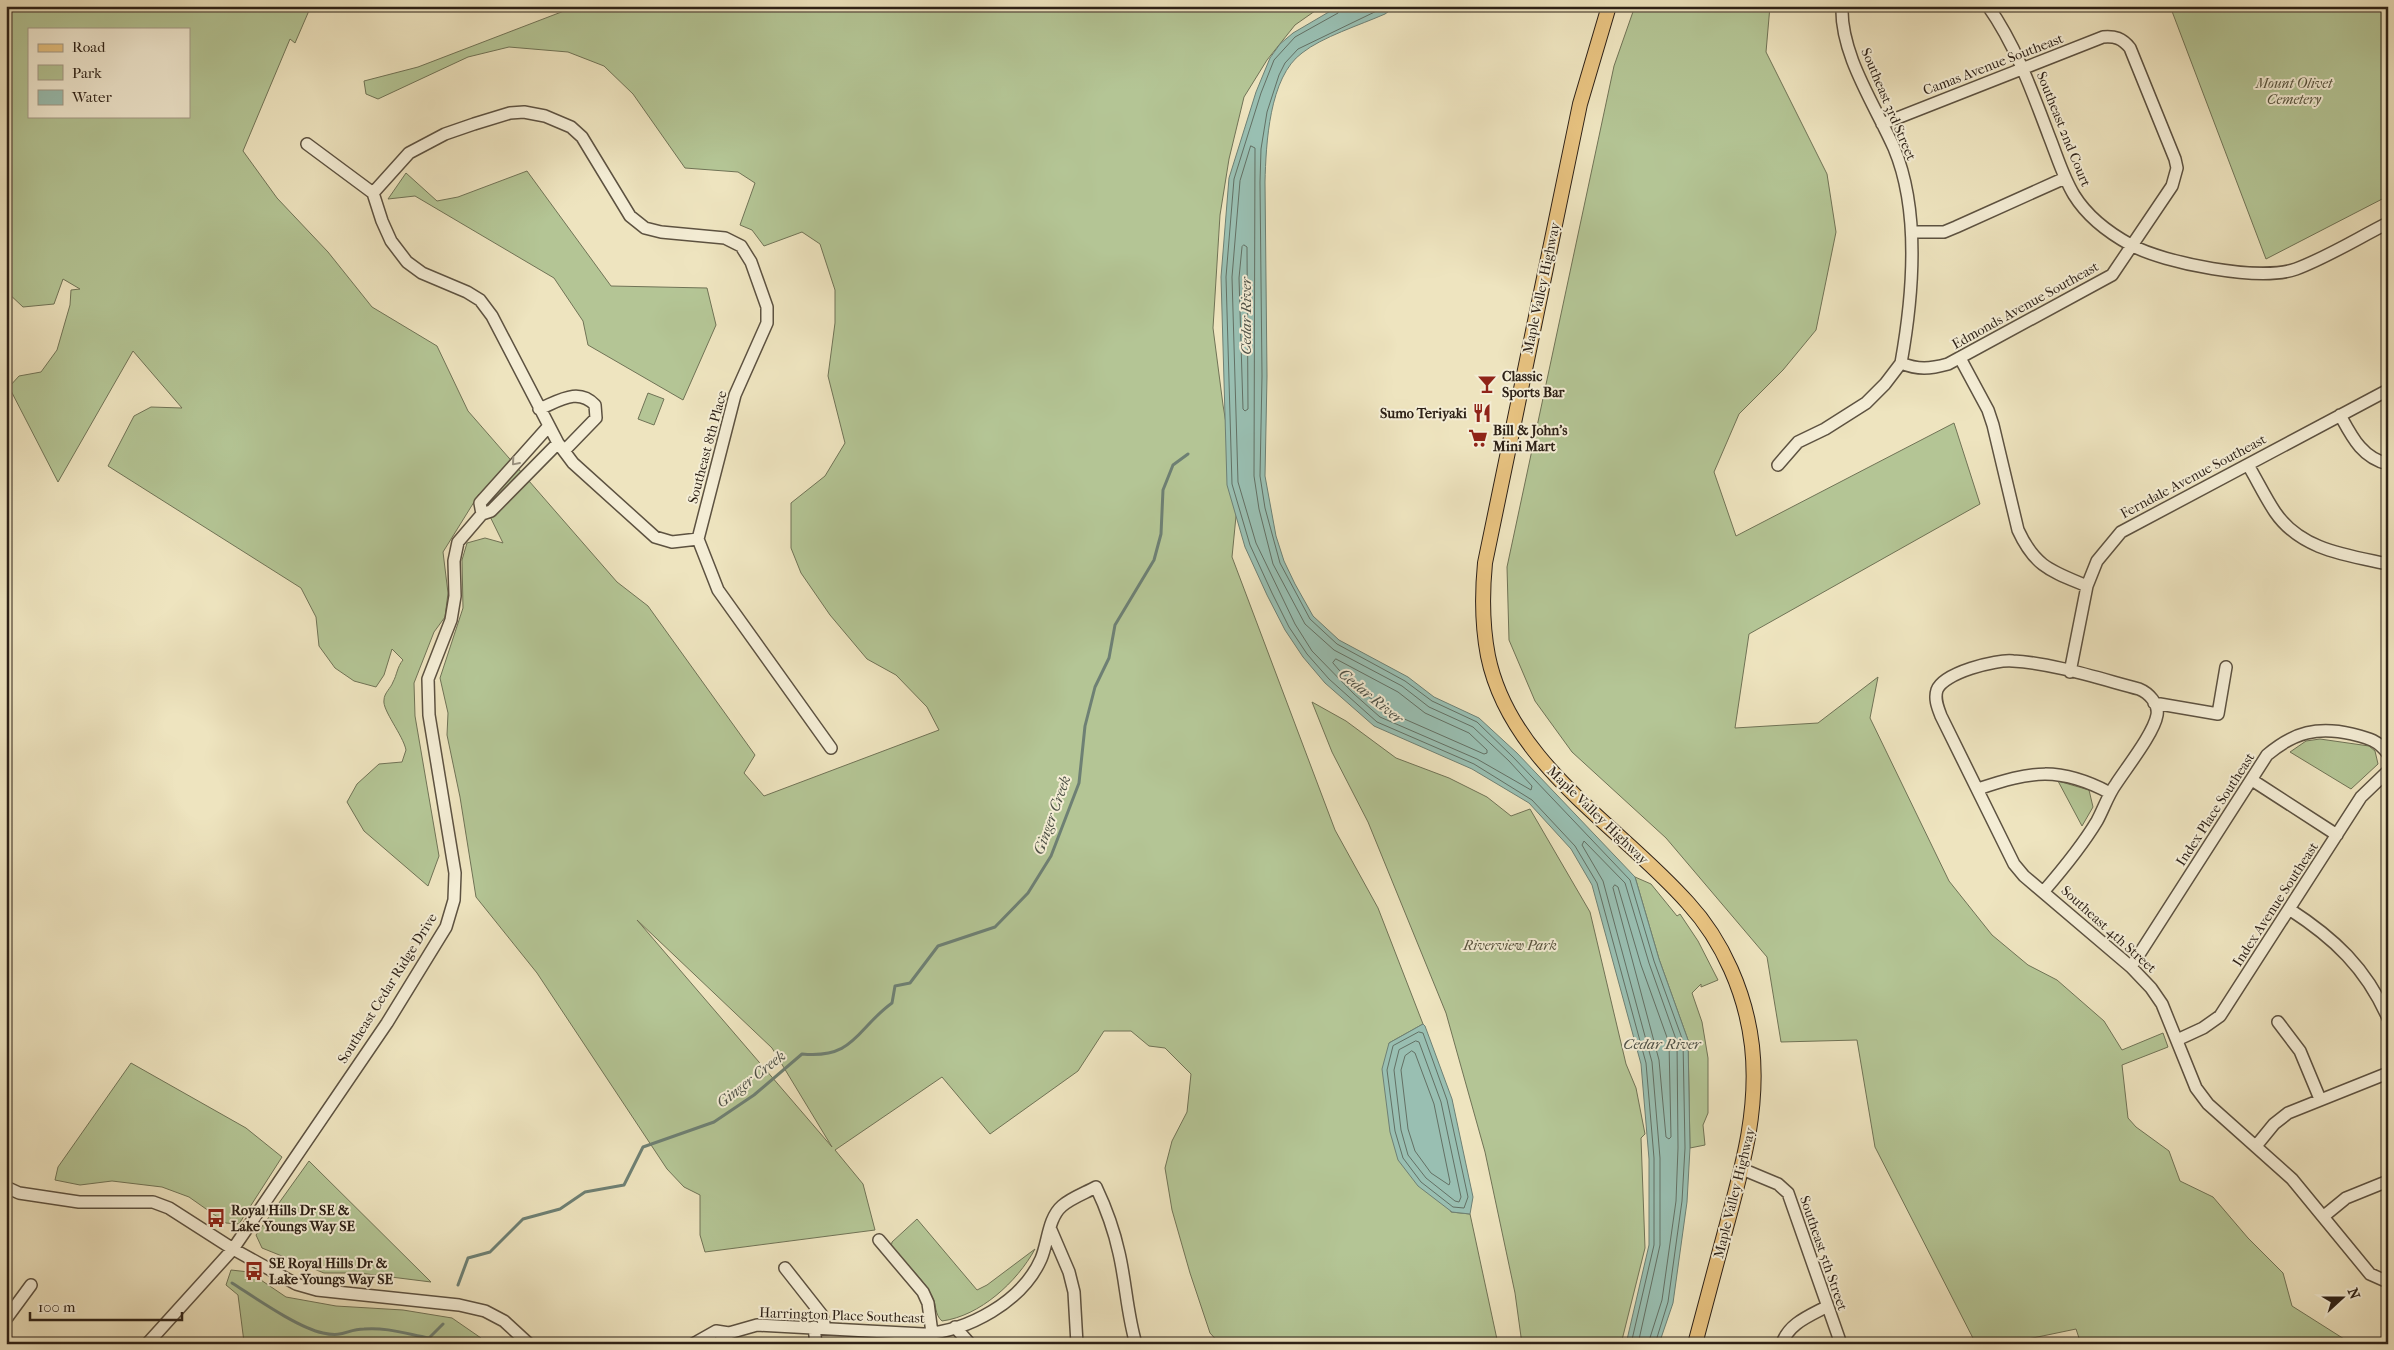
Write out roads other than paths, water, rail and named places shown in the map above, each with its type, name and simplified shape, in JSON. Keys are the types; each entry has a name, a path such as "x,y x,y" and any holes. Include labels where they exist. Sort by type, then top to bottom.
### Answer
{"main road":[{"name":"Maple Valley Highway","path":"1609,6 1580,104 1485,563 1483,607 1488,658 1511,715 1546,766 1689,904 1706,926 1734,976 1748,1022 1754,1099 1751,1122 1742,1169 1695,1344"}],"street":[{"name":"Southeast 3rd Street","path":"1842,6 1845,39 1894,149 1902,172 1913,232 1909,310 1900,363"},
{"name":"Southeast 2nd Court","path":"1988,6 2023,68 2065,178 2075,196 2101,226 2132,246"},
{"name":"Camas Avenue Southeast","path":"1882,124 2103,37 2116,37"},
{"name":"Edmonds Avenue Southeast","path":"1900,363 1914,368 1928,369 1960,358 2112,275 2172,186 2177,168 2130,48 2124,40 2116,37"},
{"name":"Southeast 8th Place","path":"373,193 409,153 445,134 510,113 524,112 545,116 571,127 582,138 630,216 645,228 661,232 725,238 741,246 751,262 767,306 767,324 735,394 698,539"},
{"path":"307,144 373,193 391,241 407,262 422,274 467,292 480,300 492,316 548,427 573,463 618,506 655,537 672,542 698,539 718,590 831,748"},
{"path":"1913,232 1944,232 2065,178"},
{"path":"2132,246 2156,255 2233,273 2262,274 2295,269 2388,223"},
{"path":"1960,358 1988,410 2018,530 2025,545 2033,558 2051,571 2087,586"},
{"path":"1778,466 1798,442 1825,429 1866,403 1885,384 1900,363"},
{"name":"Ferndale Avenue Southeast","path":"2070,672 2087,586 2097,561 2121,532 2388,390"},
{"name":"Southeast Cedar Ridge Drive","path":"147,1344 233,1249 387,1023 446,926 454,900 455,874 429,715 428,679 452,620 455,596 454,561 458,542 482,514 491,511 596,418 595,405 584,395 577,395 539,409"},
{"path":"2340,415 2362,452 2375,461 2388,464"},
{"name":"Southeast Cedar Ridge Drive","path":"482,514 480,503 548,427"},
{"path":"2248,465 2275,513 2292,530 2311,544 2333,552 2388,564"},
{"name":"Southeast 4th Street","path":"2070,672 2012,660 1961,672 1944,680 1937,690 1936,702 1941,716 2014,864 2024,876 2044,891 2131,967 2151,988 2162,1004 2196,1088 2208,1104 2292,1178 2370,1274 2388,1282"},
{"path":"2154,703 2218,714 2226,667"},
{"path":"2044,891 2081,844 2097,820 2110,793 2153,728 2158,714 2149,694 2140,689 2070,672"},
{"name":"Index Place Southeast","path":"2131,967 2268,755 2282,743 2312,732 2331,729 2372,739 2380,743 2388,754"},
{"name":"Index Avenue Southeast","path":"2176,1040 2204,1028 2220,1016 2361,797 2388,771"},
{"path":"1978,789 2013,777 2043,772 2068,776 2091,783 2110,793"},
{"path":"2252,780 2337,835"},
{"path":"2289,910 2315,926 2340,946 2370,984 2380,999 2388,1018"},
{"path":"2278,1022 2300,1051 2320,1099"},
{"path":"2256,1146 2274,1124 2288,1113 2388,1073"},
{"name":"Southeast 5th Street","path":"1742,1169 1778,1184 1788,1193 1826,1307 1841,1344"},
{"path":"2324,1216 2346,1198 2388,1181"},
{"path":"6,1187 19,1192 79,1202 153,1202 169,1208 233,1249 296,1284 317,1290 459,1305 484,1311 504,1321 529,1344"},
{"name":"Harrington Place Southeast","path":"717,1344 730,1333 757,1325 932,1333 956,1327 985,1314 1020,1290 1041,1260 1054,1217 1061,1206 1096,1187 1107,1209 1119,1253 1136,1344"},
{"path":"1051,1230 1069,1272 1074,1292 1077,1344"},
{"path":"878,1240 923,1292 928,1303 932,1333"},
{"path":"785,1268 822,1315 816,1344"},
{"path":"6,1319 30,1286"},
{"path":"1782,1344 1785,1334 1794,1325 1826,1307"},
{"path":"956,1327 970,1344"},
{"name":"Harrington Place Southeast","path":"693,1344 716,1331 730,1333"}],"water":[{"name":"Cedar River","path":"1339,6 1396,6 1385,14 1310,47 1291,64 1282,78 1276,94 1268,131 1265,182 1267,376 1265,476 1276,536 1284,561 1313,616 1339,640 1408,677 1434,697 1479,718 1517,753 1635,877 1659,959 1688,1040 1690,1148 1687,1202 1673,1303 1659,1344 1626,1344 1649,1245 1649,1159 1641,1064 1592,885 1571,849 1529,803 1472,769 1374,726 1325,683 1303,657 1285,630 1267,595 1245,547 1227,485 1221,277 1229,178 1256,92 1270,58 1280,44 1293,33"},
{"path":"1423,1024 1452,1099 1473,1197 1470,1214 1452,1212 1418,1186 1398,1160 1390,1132 1382,1069 1389,1043"}],"waterway":[{"name":"Ginger Creek","path":"458,1285 468,1258 490,1252 523,1219 560,1209 585,1192 624,1185 643,1147 714,1122 754,1095 802,1054 833,1052 844,1047 892,1003 895,986 910,983 938,946 995,927 1028,893 1051,856 1079,783 1085,726 1095,687 1109,658 1115,625 1154,560 1161,534 1163,490 1173,465 1188,454"},
{"name":"Ginger Creek","path":"232,1283 289,1319 323,1333 341,1334 358,1329 380,1329 429,1338 443,1324"}],"place":[{"name":"Classic Sports Bar","path":"1487,384"},
{"name":"Sumo Teriyaki","path":"1482,413"},
{"name":"Bill & John's Mini Mart","path":"1478,438"},
{"name":"Royal Hills Dr SE & Lake Youngs Way SE","path":"216,1218"},
{"name":"SE Royal Hills Dr & Lake Youngs Way SE","path":"254,1271"}],"park label":[{"name":"Mount Olivet Cemetery","path":"2294,92"},
{"name":"Riverview Park","path":"1510,945"}]}
